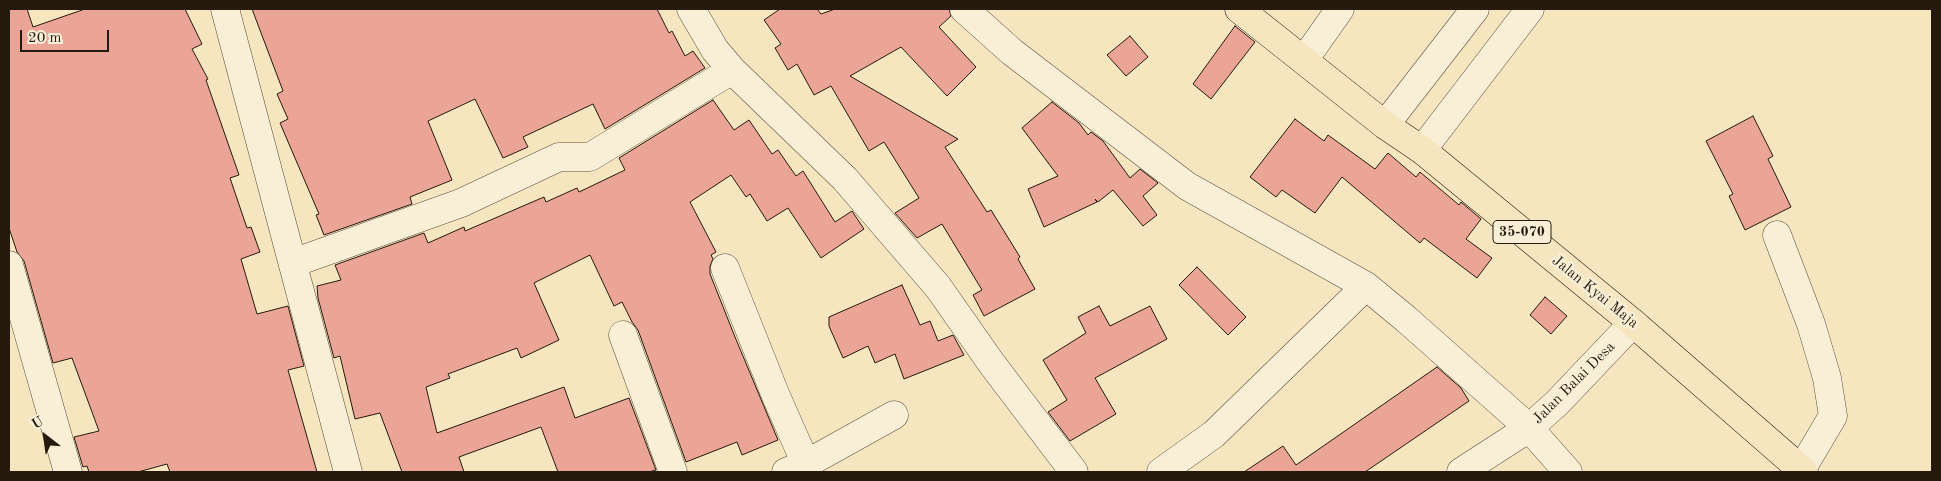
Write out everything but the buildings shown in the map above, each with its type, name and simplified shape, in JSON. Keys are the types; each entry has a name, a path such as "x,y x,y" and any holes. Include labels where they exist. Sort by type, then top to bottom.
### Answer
{"main road":[{"name":"Jalan Kyai Maja","path":"1239,9 1633,323 1802,471"}],"street":[{"path":"690,9 715,50 732,70 845,179 932,280 992,364 1074,472"},
{"path":"964,9 1012,52 1187,186 1366,286 1529,428 1568,472"},
{"path":"1304,60 1340,9"},
{"path":"1402,137 1475,9"},
{"path":"1402,137 1530,9"},
{"path":"231,11 293,263 348,472"},
{"path":"293,263 461,203 559,157 590,157 732,70"},
{"path":"1777,236 1811,324 1827,378 1833,416 1802,471"},
{"path":"9,266 68,472"},
{"path":"725,268 776,396 796,468 894,415"},
{"path":"1161,472 1214,434 1366,286"},
{"name":"Jalan Balai Desa","path":"1461,472 1529,428 1557,403 1633,323"},
{"path":"623,335 673,472"}]}
